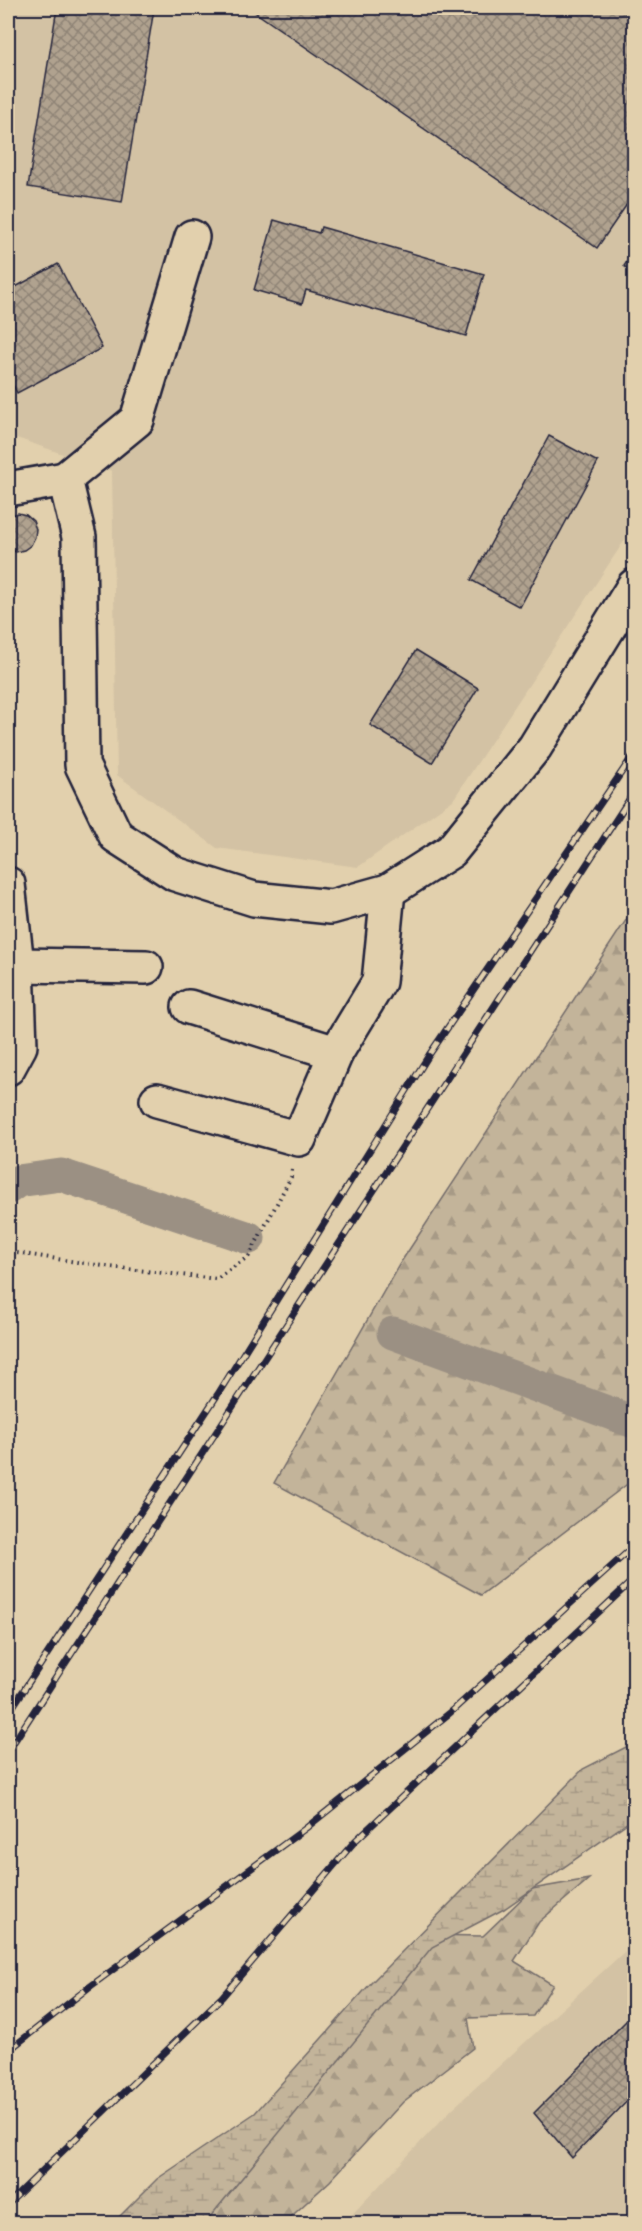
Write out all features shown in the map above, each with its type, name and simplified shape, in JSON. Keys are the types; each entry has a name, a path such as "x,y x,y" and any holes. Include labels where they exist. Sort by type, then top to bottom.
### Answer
{"lane":[{"path":"8,489 65,479 137,420 192,237"},
{"path":"65,479 79,537 82,765 116,836 174,874 254,899 331,907 388,891 451,851 535,747 634,586"},
{"path":"8,884 17,965 20,1046 8,1068"},
{"path":"157,1100 299,1139 336,1053 379,982 388,891"},
{"path":"17,965 146,967"},
{"path":"189,1007 336,1053"}],"path":[{"path":"8,1257 11,1252 110,1268 217,1279 249,1256 291,1177 299,1139"}],"shaded area":[{"path":"8,8 634,8 634,526 453,800 358,867 217,848 117,775 112,471 8,435"},
{"path":"634,1943 634,2223 343,2224 451,2110"}],"green space":[{"path":"634,908 634,1479 481,1595 274,1483 399,1265"},
{"path":"634,1743 634,1818 504,1909 432,1947 205,2223 113,2223 157,2179 255,2113 371,1983 583,1769"},
{"path":"589,1879 539,1922 514,1961 553,1985 533,2016 468,2018 473,2048 403,2102 330,2181 284,2223 193,2224 421,1935 483,1936 532,1889"}],"building":[{"path":"57,8 154,9 122,202 28,187"},
{"path":"249,8 634,8 634,194 597,248"},
{"path":"274,220 319,233 321,227 484,274 466,336 306,290 302,304 254,290"},
{"path":"634,251 634,273 624,266"},
{"path":"58,264 102,348 17,393 8,375 8,291"},
{"path":"549,436 598,462 520,607 471,580"},
{"path":"18,513 26,515 33,521 36,529 31,545 16,552 8,549 8,516"},
{"path":"416,650 478,688 432,763 370,725"},
{"path":"634,2013 634,2094 572,2158 534,2113"}],"waterway":[{"path":"8,1188 18,1181 61,1175 249,1238"},
{"path":"393,1333 634,1422"}],"railway":[{"path":"8,1714 218,1394 429,1055 634,754"},
{"path":"8,1751 634,792"},
{"path":"8,2051 88,1988 306,1828 451,1712 634,1546"},
{"path":"8,2204 222,1997 355,1841 634,1579"}]}
